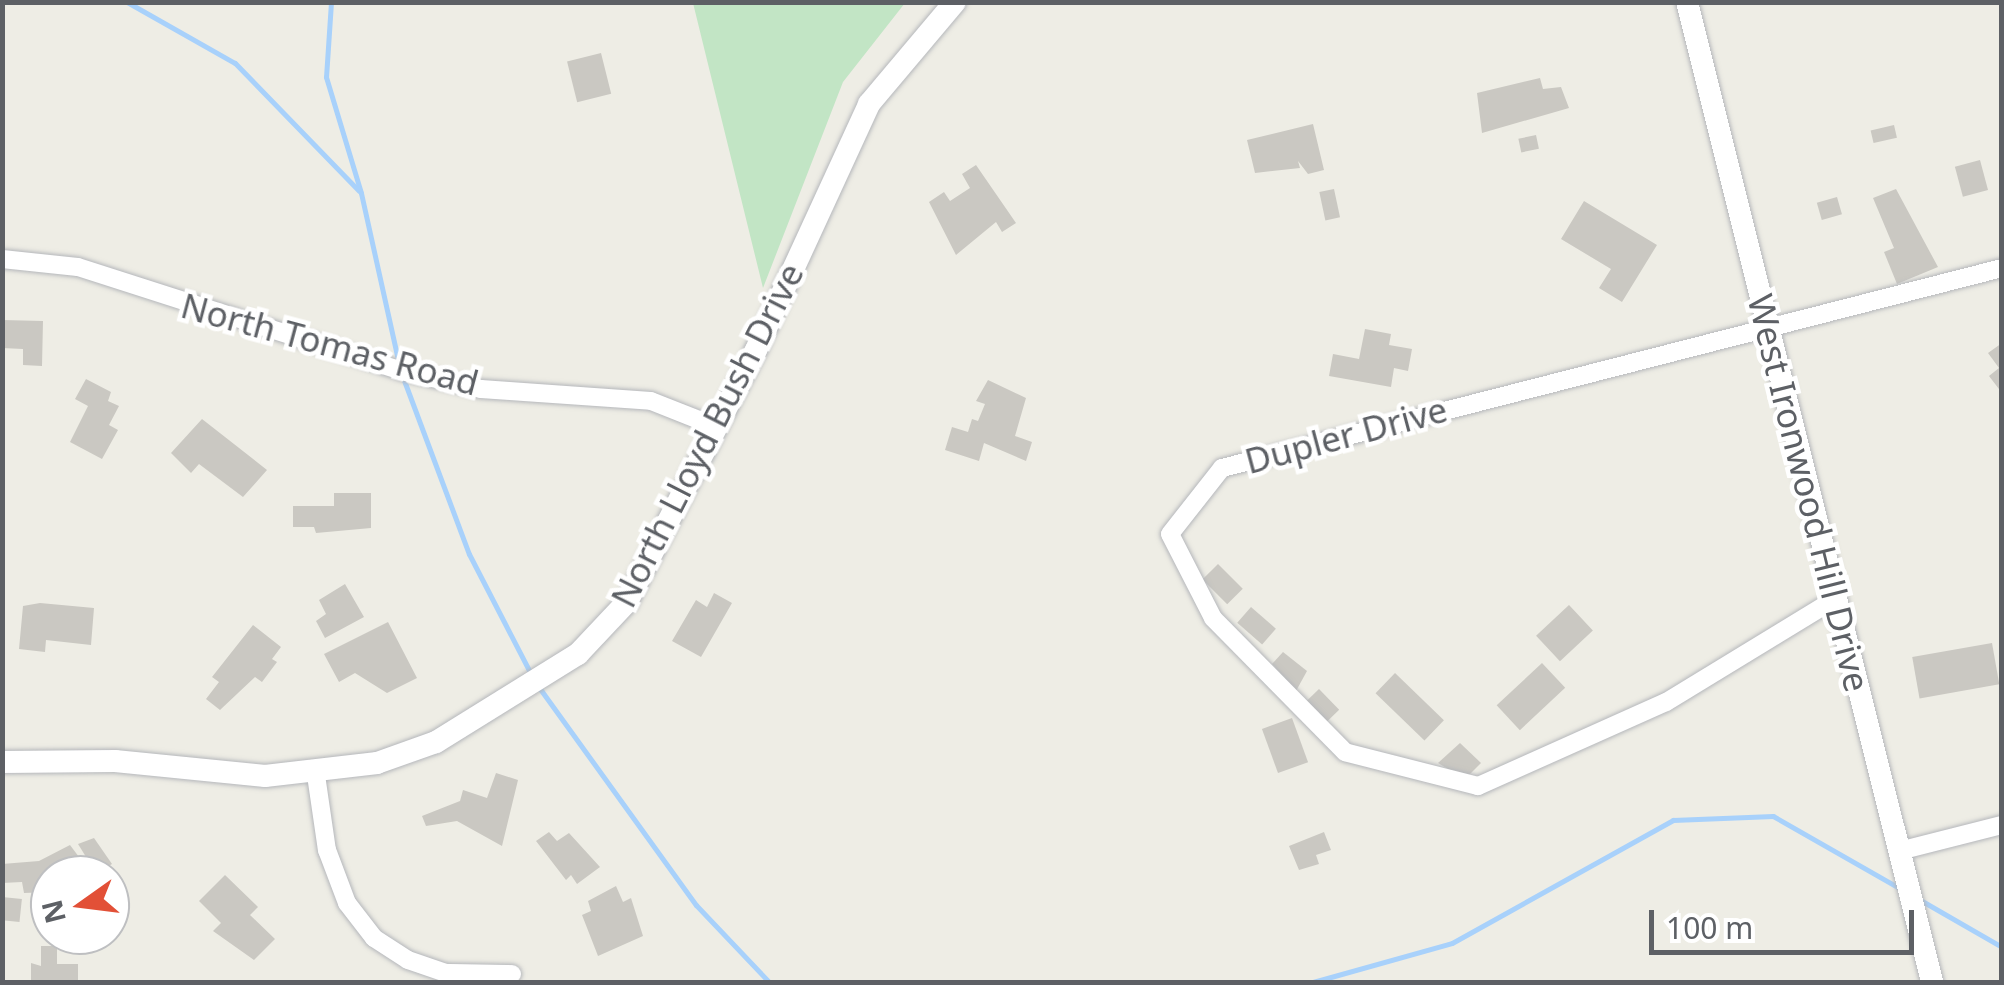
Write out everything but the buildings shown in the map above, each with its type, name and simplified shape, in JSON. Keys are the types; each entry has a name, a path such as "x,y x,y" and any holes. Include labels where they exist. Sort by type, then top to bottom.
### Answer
{"street":[{"name":"North Lloyd Bush Drive","path":"2,762 115,761 316,774 377,763 436,742 578,654 627,602 718,427 869,104 955,2"},
{"name":"West Ironwood Hill Drive","path":"1687,2 1932,982"},
{"name":"North Tomas Road","path":"2,259 78,267 401,372 481,389 651,401 718,427"},
{"path":"1768,326 2002,268"},
{"name":"Dupler Drive","path":"1768,326 1222,468 1170,534 1213,618 1345,752 1478,786 1666,702 1835,599"},
{"path":"316,774 327,850 347,903 374,938 408,960 446,973 512,974"},
{"path":"1899,851 2002,824"}],"green space":[{"path":"693,3 905,3 843,82 763,288"}],"waterway":[{"path":"127,2 235,63 359,191"},
{"path":"331,2 326,77 361,193 399,364"},
{"path":"402,375 469,554 532,676"},
{"path":"538,686 696,905 769,982"},
{"path":"1313,982 1452,943 1673,820 1773,816 1899,888"},
{"path":"1922,901 2002,947"}]}
